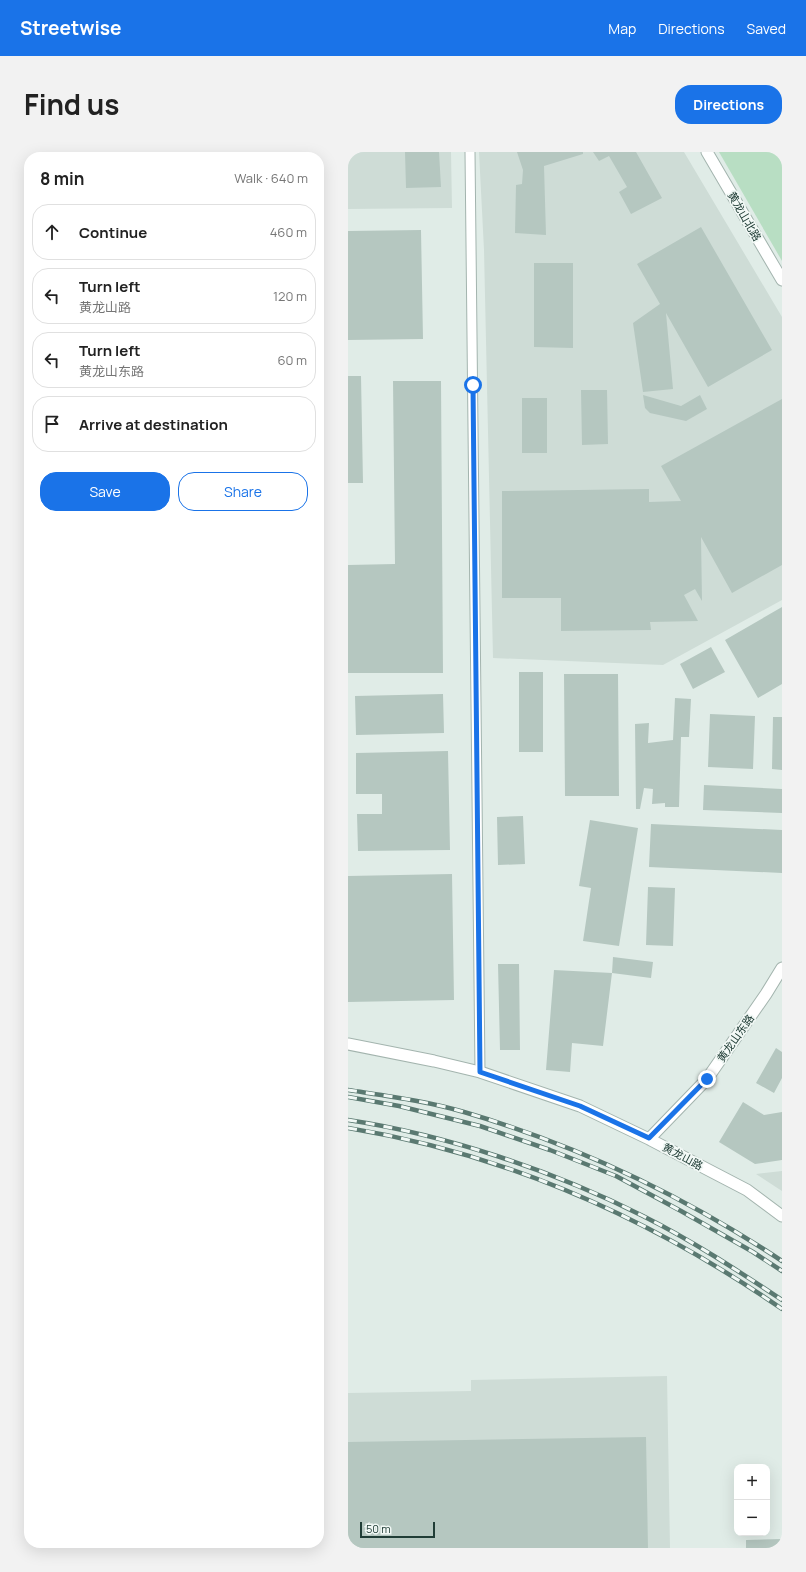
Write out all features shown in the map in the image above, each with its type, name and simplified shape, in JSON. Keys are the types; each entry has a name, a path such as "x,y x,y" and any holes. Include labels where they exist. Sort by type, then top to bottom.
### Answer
{"street":[{"path":"470,152 480,1072"},
{"name":"黄龙山北路","path":"707,152 782,280"},
{"name":"黄龙山东路","path":"649,1138 707,1079 766,994 782,968"},
{"name":"黄龙山路","path":"348,1044 434,1061 480,1072 580,1106 649,1138 747,1190 782,1216"}],"shaded area":[{"path":"348,152 451,152 452,208 348,209"},
{"path":"479,152 684,152 782,317 782,600 663,665 493,658 484,250"},
{"path":"782,1171 782,1191 756,1174"},
{"path":"667,1376 670,1548 348,1548 348,1393 471,1391 471,1380"}],"green space":[{"path":"719,152 782,152 782,261"}],"building":[{"path":"405,152 439,152 441,187 406,188"},
{"path":"517,152 583,152 583,154 544,166 546,235 515,233 516,185 522,184 523,170"},
{"path":"593,152 636,152 662,198 631,214 619,192 627,187 609,156 599,161"},
{"path":"701,227 772,350 708,387 666,313 673,389 643,392 633,323 660,304 637,264"},
{"path":"421,230 423,339 348,340 348,231"},
{"path":"534,263 573,263 573,348 534,347"},
{"path":"348,376 361,376 363,483 348,483"},
{"path":"393,381 441,381 443,673 348,673 348,565 395,564"},
{"path":"581,390 607,390 608,444 582,445"},
{"path":"643,395 681,406 700,395 707,409 686,421 650,413 645,408"},
{"path":"522,398 547,398 547,453 522,453"},
{"path":"782,399 782,565 732,593 701,537 702,601 695,589 684,595 698,621 650,622 651,630 561,631 561,598 502,598 502,491 649,489 649,502 681,501 661,466"},
{"path":"782,607 782,684 758,698 725,640"},
{"path":"711,647 725,672 693,689 680,664"},
{"path":"519,672 543,672 543,752 519,752"},
{"path":"564,674 618,674 619,796 565,796"},
{"path":"443,694 444,733 356,735 355,696"},
{"path":"675,698 691,699 689,737 681,737 679,807 665,807 665,803 652,804 653,789 644,788 640,809 636,809 635,724 649,723 648,743 673,740"},
{"path":"710,714 755,716 753,769 708,767"},
{"path":"773,717 782,717 782,770 772,769"},
{"path":"448,751 450,850 358,851 357,814 382,814 382,794 356,794 356,753"},
{"path":"704,785 782,789 782,813 703,810"},
{"path":"523,816 525,864 498,865 497,817"},
{"path":"590,820 638,828 619,946 583,941 591,888 579,886"},
{"path":"651,824 782,830 782,873 649,867"},
{"path":"452,874 454,1000 348,1002 348,876"},
{"path":"648,887 675,888 673,946 646,945"},
{"path":"613,957 653,962 651,978 612,973"},
{"path":"498,964 519,964 520,1050 500,1050"},
{"path":"554,970 612,973 603,1046 572,1043 570,1072 546,1070"},
{"path":"776,1048 782,1052 782,1078 774,1093 756,1083"},
{"path":"743,1102 764,1115 782,1112 782,1160 755,1164 719,1142"},
{"path":"646,1437 648,1548 348,1548 348,1442"},
{"path":"782,1539 782,1548 746,1548 746,1540"}],"railway":[{"path":"348,1090 407,1099 450,1108 506,1125 548,1140 629,1174 668,1194 745,1237 782,1261"},
{"path":"348,1097 399,1106 480,1126 550,1150 616,1176 753,1252 782,1271"},
{"path":"348,1120 423,1135 461,1145 537,1170 573,1184 643,1216 679,1235 782,1300"},
{"path":"348,1128 464,1154 575,1194 629,1219 681,1246 732,1276 782,1309"}],"route":[{"path":"473,385 480,1072 580,1106 649,1138 707,1079"}]}
